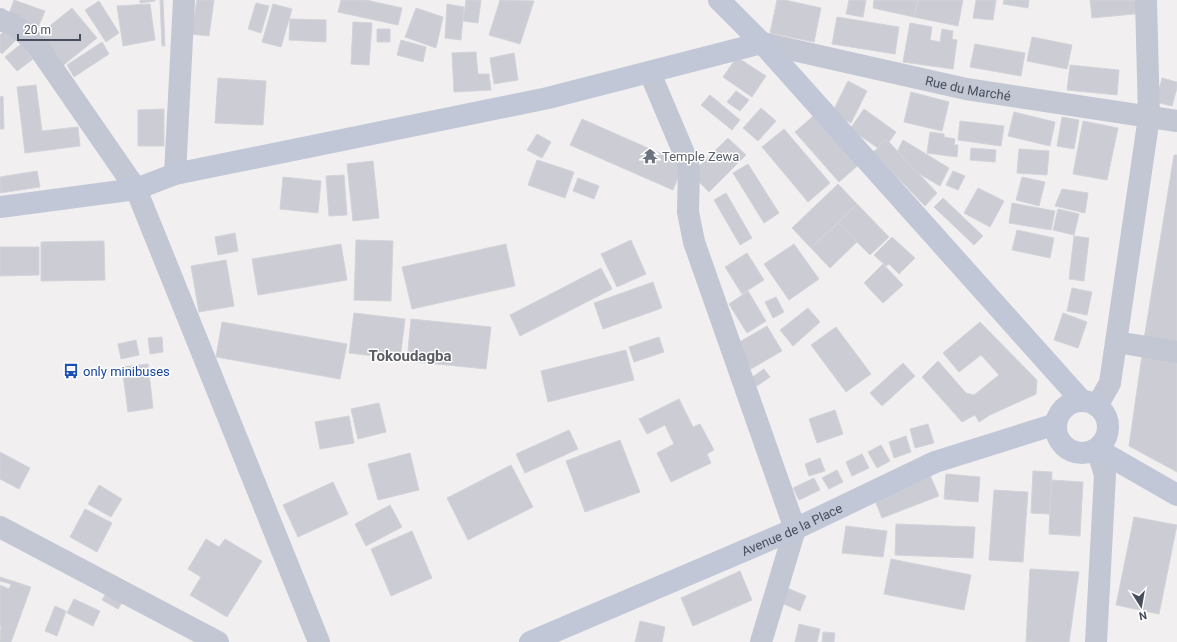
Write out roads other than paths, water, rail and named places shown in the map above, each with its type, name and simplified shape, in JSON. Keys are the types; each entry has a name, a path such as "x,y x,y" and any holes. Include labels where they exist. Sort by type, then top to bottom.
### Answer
{"street":[{"path":"175,174 184,0"},
{"path":"719,0 762,43 1090,403 1104,413 1108,422 1108,433 1104,442 1097,449 1086,454 1074,452 1064,446 1057,436 1056,424 1059,415 1065,408 1073,403 1090,403 1110,383 1149,116 1146,0"},
{"path":"0,19 4,23 12,24 24,33 38,47 136,189 318,642"},
{"path":"0,207 136,189 175,174 548,98 762,43"},
{"name":"Rue du Marché","path":"762,43 966,89 1177,121"},
{"path":"650,73 689,168 688,212 694,242 795,529 761,642"},
{"path":"1116,342 1177,352"},
{"name":"Avenue de la Place","path":"530,642 795,529 934,462 1056,424"},
{"path":"1097,449 1177,495"},
{"path":"1096,642 1105,475 1097,449"},
{"path":"0,527 218,642"}],"place":[{"name":"Temple Zewa","path":"650,156"},
{"name":"only minibuses","path":"71,371"}],"district":[{"name":"Tokoudagba","path":"410,356"}]}
